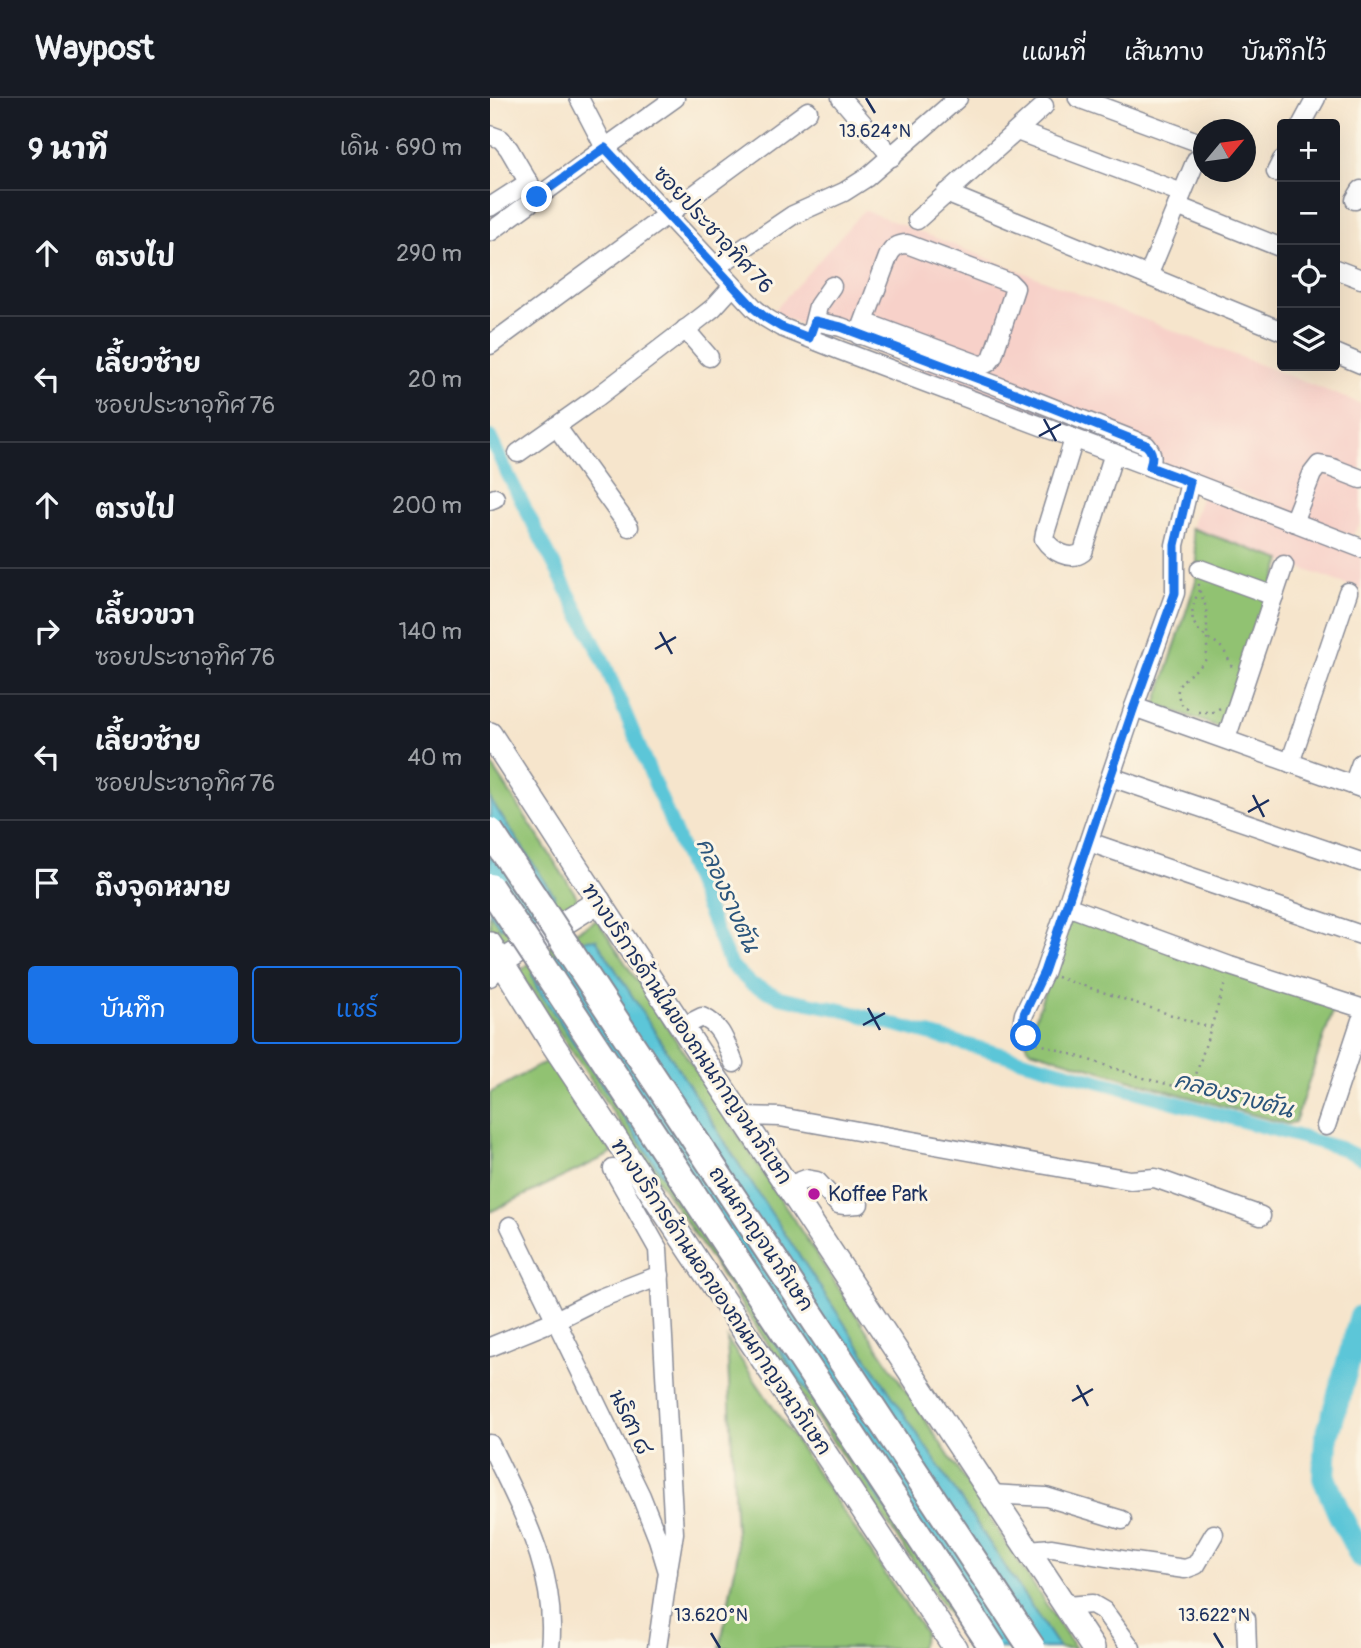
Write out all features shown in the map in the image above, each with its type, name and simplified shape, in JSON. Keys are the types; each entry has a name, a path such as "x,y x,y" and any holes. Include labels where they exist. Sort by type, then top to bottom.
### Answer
{"highway":[{"name":"ถนนกาญจนาภิเษก","path":"490,831 1031,1648"},
{"name":"ถนนกาญจนาภิเษก","path":"490,887 993,1648"}],"main road":[{"name":"ทางบริการด้านในของถนนกาญจนาภิเษก","path":"490,734 1093,1648"},
{"path":"493,961 599,901"},
{"name":"ทางบริการด้านนอกของถนนกาญจนาภิเษก","path":"493,961 550,1040 955,1648"}],"street":[{"name":"ซอยประชาอุทิศ 76","path":"579,98 605,148 733,286 766,318 781,327 812,329 839,350 1359,545"},
{"path":"490,207 533,189 605,148 675,98"},
{"path":"841,98 892,157"},
{"path":"1078,98 1193,149"},
{"path":"1305,119 1316,98"},
{"path":"716,267 793,215 844,192 866,178 892,157 950,100"},
{"path":"917,220 1044,106"},
{"path":"490,345 808,111"},
{"path":"1017,131 1180,199 1277,246"},
{"path":"490,135 501,139 533,189"},
{"path":"1148,276 1193,168"},
{"path":"490,232 533,189"},
{"path":"946,194 1277,329"},
{"path":"832,286 818,306 812,329 861,328 980,365 986,365 993,356 1015,288 1010,283 984,273 907,244 900,244 891,250 887,257 861,328"},
{"path":"1340,271 1361,279"},
{"path":"518,453 596,398 708,312 733,286"},
{"path":"861,328 1146,445 1152,454 1150,467"},
{"path":"685,329 709,357"},
{"path":"1340,355 1361,364"},
{"path":"556,426 629,527"},
{"path":"1074,439 1044,539 1053,549 1071,557 1083,552 1114,453"},
{"path":"1293,522 1312,474 1319,465 1361,479"},
{"path":"1026,1036 1024,1014 1044,972 1175,593 1175,545 1190,482"},
{"path":"1226,739 1284,565"},
{"path":"1200,569 1274,596"},
{"path":"1290,762 1348,592"},
{"path":"1134,707 1357,786 1361,763"},
{"path":"1111,777 1361,862"},
{"path":"1089,842 1361,935"},
{"path":"1067,906 1230,966 1361,1008"},
{"path":"682,1027 702,1017 710,1020 720,1029 734,1063"},
{"path":"1326,1126 1361,1020"},
{"path":"742,1116 780,1117 1130,1180 1155,1178 1261,1216"},
{"path":"613,1169 658,1249 674,1533 668,1572"},
{"path":"788,1186 806,1179 817,1181 838,1204 859,1204"},
{"name":"นริศา ๘","path":"510,1226 641,1496 658,1539 668,1572 657,1648"},
{"path":"490,1347 555,1320 598,1298 660,1275"},
{"path":"490,1444 542,1562 551,1601 550,1648"},
{"path":"991,1494 1046,1497 1122,1520"},
{"path":"1028,1550 1052,1548 1185,1569 1195,1565 1214,1534"},
{"path":"1066,1606 1092,1604 1104,1611 1130,1648"},
{"path":"1246,1619 1247,1648"}],"path":[{"path":"1200,569 1199,590 1192,606 1192,617 1196,628 1219,645 1235,674"},
{"path":"1199,590 1206,607 1208,648 1205,660 1183,679 1178,697 1184,707 1199,713 1213,712 1227,704"},
{"path":"1026,1036 1031,1042 1186,1089 1194,1081 1230,966"},
{"path":"1044,972 1211,1028"}],"shaded area":[{"path":"864,210 1361,404 1361,523 1352,536 772,313"},
{"path":"1203,492 1361,553 1361,590 1191,528"}],"green space":[{"path":"1191,528 1282,560 1221,728 1156,704 1197,578 1197,560"},
{"path":"490,762 576,895 578,905 503,947 490,927"},
{"path":"1070,918 1097,924 1334,1008 1295,1122 1287,1124 1030,1050 1026,1045"},
{"path":"597,920 1075,1648 971,1648 519,972 553,944"},
{"path":"547,1061 613,1153 490,1212 490,1093"},
{"path":"727,1339 925,1633 920,1648 720,1648 737,1557"}],"water":[{"path":"490,799 554,895 553,907 526,924 500,927 490,912"},
{"path":"596,939 740,1166 1059,1648 979,1648 537,988 532,974 555,954 578,941"}],"waterway":[{"name":"คลองรางตัน","path":"490,437 604,662 730,964 751,984 780,997 842,1010 1340,1148 1361,1158"},
{"path":"1361,1317 1326,1440 1324,1478 1361,1556"}],"place":[{"name":"Koffee Park","path":"814,1194"}],"route":[{"path":"537,197 605,148 755,309 781,327 809,338 815,321 841,327 995,385 1146,445 1152,454 1150,467 1190,482 1175,545 1175,593 1044,972 1024,1014 1026,1036"}]}
